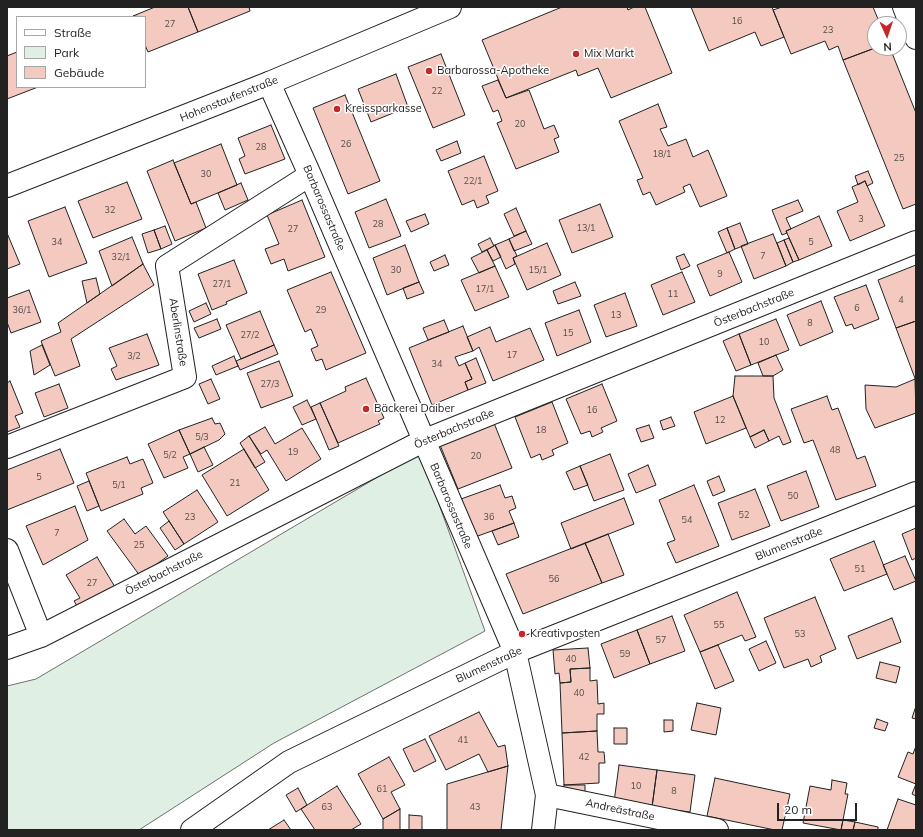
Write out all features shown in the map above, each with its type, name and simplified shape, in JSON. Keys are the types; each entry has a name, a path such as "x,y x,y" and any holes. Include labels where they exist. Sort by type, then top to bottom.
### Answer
{"street":[{"name":"Hohenstaufenstraße","path":"7,186 269,84 450,7"},
{"path":"904,7 916,38"},
{"name":"Barbarossastraße","path":"269,84 310,175 423,441 515,652 547,795 544,830"},
{"name":"Aberlinstraße","path":"7,447 185,377 167,266 310,175"},
{"name":"Österbachstraße","path":"7,648 41,636 423,441 916,242"},
{"name":"Blumenstraße","path":"192,830 289,762 515,652 916,493"},
{"path":"7,550 41,636"},
{"name":"Andreästraße","path":"547,795 717,830"}],"green space":[{"path":"420,452 485,631 274,743 139,830 7,830 7,686 36,679"}],"building":[{"path":"155,7 188,7 198,32 148,52 146,47 146,16 133,16"},
{"path":"188,7 249,7 250,11 198,32"},
{"name":"Mix Markt","path":"562,7 627,7 628,10 634,7 645,7 672,73 611,98 598,68 578,76 576,70 506,98 482,40"},
{"path":"691,7 772,7 784,37 761,46 755,32 709,51"},
{"path":"782,7 873,7 877,16 867,16 867,51 843,60 838,46 829,50 825,41 791,54 773,10"},
{"path":"867,51 867,56 893,56 916,113 916,204 903,209 843,60"},
{"path":"16,52 16,88 35,88 7,99 7,56"},
{"path":"441,54 465,115 433,128 408,67"},
{"path":"396,74 408,107 371,122 358,89"},
{"path":"498,80 506,98 529,90 544,129 554,125 559,137 554,139 559,152 516,169 497,123 502,121 498,110 493,112 482,86"},
{"path":"345,95 380,181 348,194 313,108"},
{"path":"658,104 667,127 660,129 668,146 686,139 693,157 708,150 727,196 700,207 690,184 683,187 685,192 656,205 650,192 643,195 637,180 643,178 619,121"},
{"path":"271,125 285,159 245,174 239,159 245,156 238,138"},
{"path":"457,141 461,153 441,161 436,150"},
{"path":"221,144 237,185 191,204 174,163"},
{"path":"484,156 498,191 486,196 489,203 477,208 474,200 462,205 448,171"},
{"path":"173,160 191,204 196,202 206,228 175,241 147,171"},
{"path":"868,171 873,183 867,186 865,181 858,185 855,176"},
{"path":"865,181 885,226 850,241 837,211 858,202 852,187"},
{"path":"127,182 142,219 93,238 78,201"},
{"path":"241,183 248,200 225,210 218,193"},
{"path":"386,199 401,236 369,248 355,212"},
{"path":"302,200 325,257 288,271 284,259 271,264 265,249 279,244 267,215"},
{"path":"798,200 803,211 786,218 791,229 782,235 772,210"},
{"path":"600,204 613,237 572,253 559,220"},
{"path":"65,207 87,263 49,277 28,221"},
{"path":"516,208 526,231 514,236 504,214"},
{"path":"425,214 429,224 411,232 406,221"},
{"path":"819,216 832,246 799,260 786,231"},
{"path":"740,223 748,244 735,249 727,228"},
{"path":"165,226 172,244 161,249 154,230"},
{"path":"727,228 735,249 727,253 718,232"},
{"path":"154,230 161,249 148,253 142,234"},
{"path":"526,231 532,244 514,251 509,239"},
{"path":"7,233 20,264 7,269"},
{"path":"773,234 786,266 754,279 741,246"},
{"path":"132,237 143,264 112,286 99,251"},
{"path":"490,238 494,246 482,252 478,244"},
{"path":"789,238 799,260 793,262 784,240"},
{"path":"509,239 517,256 513,258 515,264 506,269 495,245"},
{"path":"784,240 793,262 786,266 777,243"},
{"path":"547,243 561,275 527,290 513,258"},
{"path":"405,245 419,282 387,295 373,258"},
{"path":"495,245 501,257 493,261 487,250"},
{"path":"487,250 495,266 479,273 471,258"},
{"path":"729,252 742,282 710,296 697,265"},
{"path":"684,254 690,266 681,270 676,257"},
{"path":"445,255 449,265 434,271 430,262"},
{"path":"234,260 247,293 212,310 198,274"},
{"path":"143,264 154,285 71,339 80,366 55,376 41,341 61,332 58,323"},
{"path":"916,265 916,321 896,328 878,280"},
{"path":"495,266 509,297 475,311 461,280"},
{"path":"331,272 366,353 326,370 322,359 316,361 311,349 318,346 311,329 305,332 287,290"},
{"path":"682,272 695,302 663,315 651,285"},
{"path":"96,278 100,294 87,303 82,281"},
{"path":"419,282 424,293 407,299 403,288"},
{"path":"575,282 581,296 558,304 553,291"},
{"path":"866,285 879,319 854,329 852,324 846,326 834,297"},
{"path":"29,290 41,322 11,333 7,322 7,298"},
{"path":"625,293 637,326 606,337 594,305"},
{"path":"821,301 833,332 800,346 787,315"},
{"path":"206,303 211,314 194,322 189,311"},
{"path":"579,310 591,342 557,356 545,323"},
{"path":"260,311 274,345 241,359 226,325"},
{"path":"217,319 221,329 199,338 194,328"},
{"path":"776,319 789,350 751,365 739,334"},
{"path":"444,320 449,332 428,340 423,328"},
{"path":"916,321 916,381 896,328"},
{"path":"463,326 473,351 455,357 459,366 465,363 472,379 465,382 468,390 432,405 409,348"},
{"path":"490,327 496,342 530,328 544,360 493,381 479,347 473,351 467,337"},
{"path":"147,334 159,365 116,380 111,369 117,366 109,348"},
{"path":"739,334 751,365 736,371 723,341"},
{"path":"42,345 50,365 34,375 30,351"},
{"path":"274,345 278,354 240,370 236,361"},
{"path":"776,355 783,370 773,376 763,376 758,363"},
{"path":"234,356 238,366 216,375 212,366"},
{"path":"476,358 486,383 468,390 465,382 472,379 465,363"},
{"path":"279,361 293,396 261,408 247,373"},
{"path":"735,376 773,376 774,398 791,442 783,445 779,436 769,441 764,430 750,437 733,396"},
{"path":"366,378 384,418 378,421 380,424 338,443 320,403 346,391 345,387"},
{"path":"211,379 220,399 208,404 199,384"},
{"path":"915,379 916,413 875,428 866,409 865,385 896,387"},
{"path":"10,381 23,413 15,416 20,427 7,432 7,383"},
{"path":"59,384 68,408 44,417 35,393"},
{"path":"602,384 617,421 601,428 603,432 592,437 590,431 581,434 566,399"},
{"path":"733,396 746,428 706,444 694,412"},
{"path":"827,396 832,410 838,408 857,459 865,456 876,486 836,500 813,440 804,443 791,409"},
{"path":"307,400 316,419 302,425 293,407"},
{"path":"552,402 568,443 552,450 554,455 542,460 540,454 531,458 515,417"},
{"path":"320,403 339,446 329,450 311,407"},
{"path":"671,417 675,426 663,430 660,421"},
{"path":"212,418 215,424 220,423 225,434 219,440 190,454 179,430"},
{"path":"494,423 512,468 458,489 440,445"},
{"path":"649,425 654,438 641,442 636,429"},
{"path":"265,427 275,444 302,428 321,459 286,481 267,450 261,454 249,436"},
{"path":"179,430 190,454 183,457 188,468 164,478 148,444"},
{"path":"764,430 769,441 755,448 750,437"},
{"path":"249,436 265,462 255,468 240,443"},
{"path":"204,447 213,465 198,472 190,454"},
{"path":"60,449 74,483 7,510 7,470"},
{"path":"244,449 269,490 227,516 202,475"},
{"path":"610,454 624,490 594,501 580,466"},
{"path":"127,457 130,464 143,459 153,483 141,488 143,494 101,511 86,473"},
{"path":"648,465 656,485 636,493 628,474"},
{"path":"580,466 588,485 574,490 566,472"},
{"path":"806,471 819,507 781,521 767,486"},
{"path":"719,476 725,491 713,496 707,481"},
{"path":"89,481 99,506 87,511 77,486"},
{"path":"500,485 505,498 512,496 516,508 509,511 514,523 475,537 461,499"},
{"path":"694,485 719,546 676,563 667,543 675,540 659,500"},
{"path":"755,489 770,526 732,540 718,503"},
{"path":"197,490 218,522 184,544 163,512"},
{"path":"624,498 634,524 571,549 561,523"},
{"path":"75,506 88,540 43,565 26,526"},
{"path":"124,519 135,534 146,526 168,556 140,576 107,531"},
{"path":"169,521 184,544 175,550 160,528"},
{"path":"514,523 519,537 498,545 492,531"},
{"path":"916,528 916,558 912,560 902,534"},
{"path":"608,534 624,575 602,583 585,543"},
{"path":"874,541 887,574 844,591 830,559"},
{"path":"585,543 602,583 523,614 506,574"},
{"path":"905,556 916,581 894,590 883,565"},
{"path":"97,557 118,592 82,614 74,601 80,598 66,575"},
{"path":"737,592 756,637 745,641 742,635 700,652 684,615"},
{"path":"815,597 836,649 820,656 822,662 811,667 808,659 784,668 764,618"},
{"path":"672,616 685,651 650,664 637,630"},
{"path":"892,618 901,642 857,659 848,636"},
{"path":"637,630 650,664 614,678 601,644"},
{"path":"766,641 776,663 759,671 749,649"},
{"path":"718,645 734,681 715,689 700,652"},
{"path":"588,648 590,668 570,669 571,682 560,683 559,673 555,674 553,650"},
{"path":"880,662 900,667 896,683 876,678"},
{"path":"590,668 590,681 597,680 598,704 604,703 604,714 597,714 597,731 562,733 560,683 571,682 570,669"},
{"path":"697,703 721,708 716,735 691,730"},
{"path":"916,706 916,719 912,718"},
{"path":"479,712 498,747 505,745 508,766 488,772 479,754 446,770 429,736"},
{"path":"877,719 888,723 885,731 874,728"},
{"path":"664,720 673,720 673,731 664,732"},
{"path":"614,728 627,728 627,744 614,744"},
{"path":"597,731 598,752 604,752 605,763 599,763 599,783 564,785 562,733"},
{"path":"425,739 436,761 414,772 403,749"},
{"path":"916,746 916,784 898,777 908,752 913,754"},
{"path":"389,757 405,785 391,792 400,809 383,819 358,774"},
{"path":"619,765 657,770 652,807 614,802"},
{"path":"508,766 501,830 447,830 447,784"},
{"path":"657,770 695,775 690,812 652,807"},
{"path":"715,778 790,794 782,830 775,830 707,816"},
{"path":"832,780 847,783 845,794 848,794 841,830 803,823 810,786 831,790"},
{"path":"916,784 916,796 912,794"},
{"path":"564,785 585,785 585,797 564,797"},
{"path":"337,786 361,824 351,830 315,830 301,809"},
{"path":"298,788 307,805 296,812 286,795"},
{"path":"898,799 916,805 916,830 887,830"},
{"path":"400,809 400,830 383,830 383,819"},
{"path":"409,815 422,816 422,830 409,830"},
{"path":"284,820 291,830 268,830"},
{"path":"843,820 855,822 853,830 841,830"},
{"path":"855,822 878,827 878,830 853,830"}],"place":[{"name":"Mix Markt","path":"576,54"},
{"name":"Barbarossa-Apotheke","path":"429,71"},
{"name":"Kreissparkasse","path":"337,109"},
{"name":"Bäckerei Daiber","path":"366,409"},
{"name":"Kreativposten","path":"522,634"}]}
